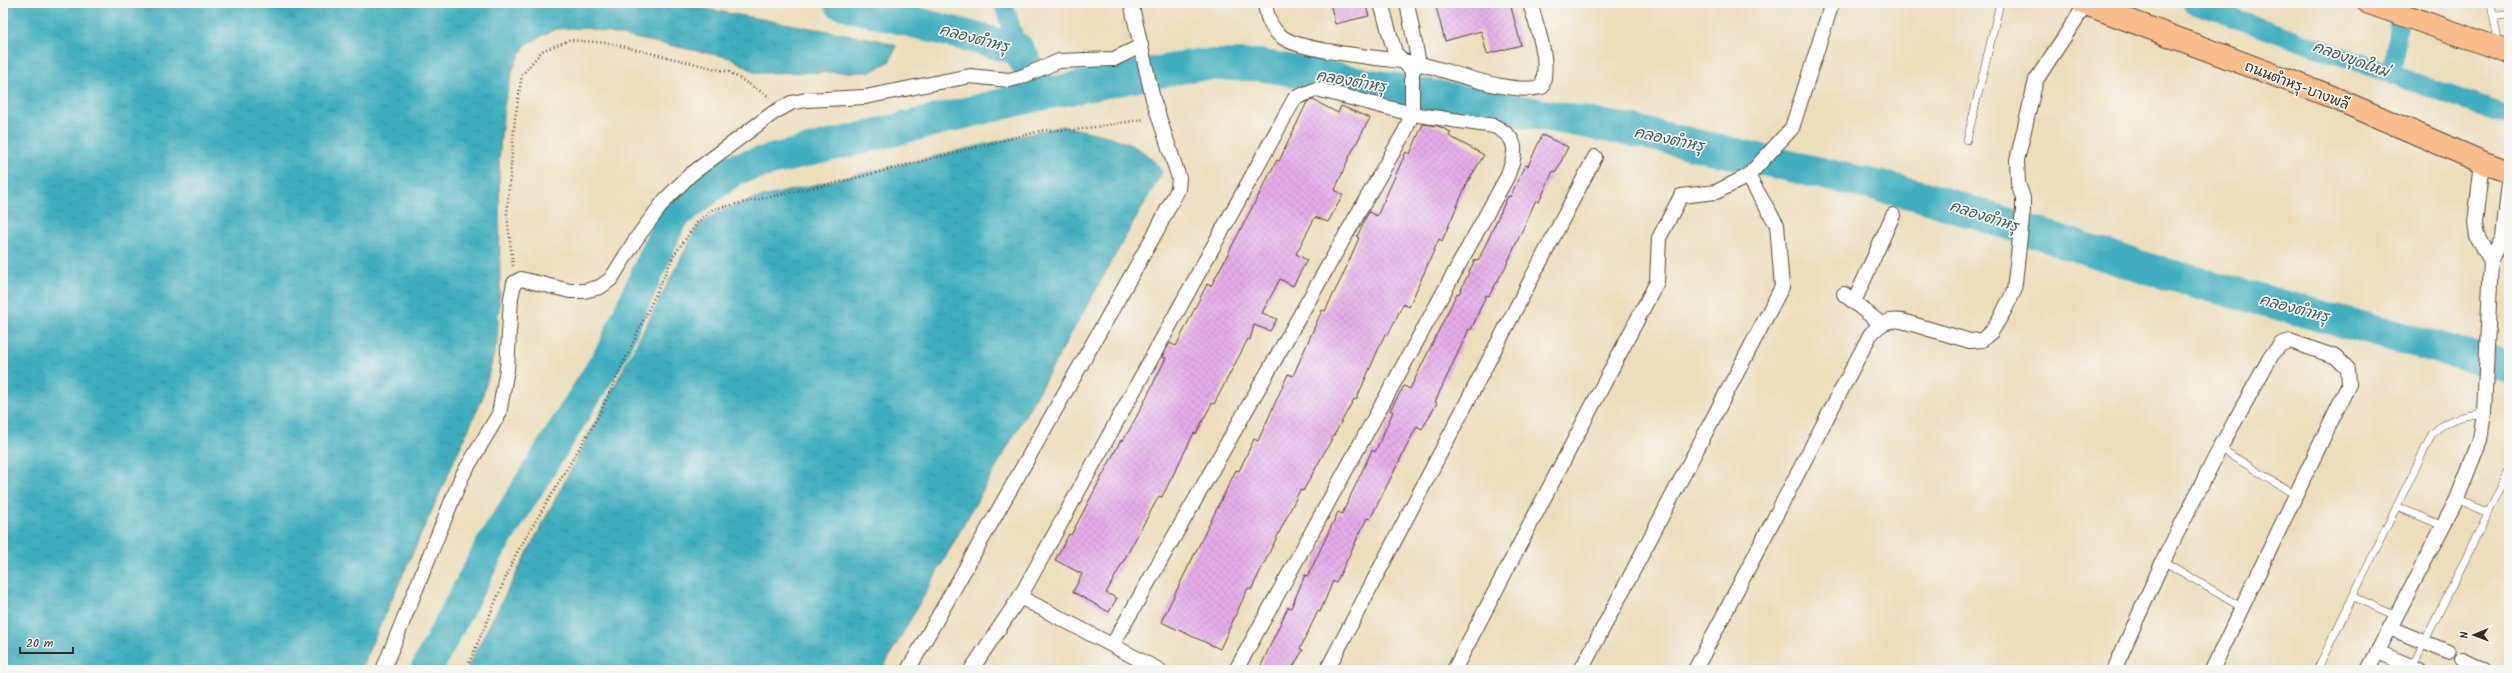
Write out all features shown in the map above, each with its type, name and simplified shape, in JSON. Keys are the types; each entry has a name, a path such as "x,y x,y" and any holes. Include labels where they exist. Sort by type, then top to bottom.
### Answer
{"main road":[{"name":"ถนนตำหรุ-บางพลี","path":"2085,4 2325,94 2482,162 2509,172"},
{"path":"2389,10 2504,50"}],"street":[{"path":"908,670 1157,230 1178,189 1180,178 1159,117 1150,85 1131,3"},
{"path":"1266,3 1272,27 1283,38 1304,46 1411,68 1531,90 1542,87 1546,74 1544,50 1530,3"},
{"path":"1381,3 1395,53 1411,68"},
{"path":"1113,644 1405,131 1412,114 1411,68 1406,3"},
{"path":"1454,670 1657,282 1659,238 1681,196 1716,192 1748,176 1792,128 1832,3"},
{"path":"1695,670 1870,335 1881,324 1891,320 1902,321 1970,341 1982,340 1992,331 2014,291 2023,210 2023,198 2018,183 2017,160 2036,80 2085,4"},
{"path":"383,670 462,476 499,414 508,369 511,298 514,283 521,279 570,290 584,291 600,287 611,279 636,239 665,200 690,175 773,113 785,106 806,100 865,98 970,76 1009,80 1021,77 1044,66 1059,61 1114,59 1141,46"},
{"path":"971,670 1020,597 1295,98 1317,89 1412,114 1494,126 1505,131 1512,140 1516,152 1508,177 1236,670"},
{"path":"1327,670 1595,157"},
{"path":"2482,162 2475,223 2477,236 2491,261"},
{"path":"1581,670 1782,287 1777,225 1748,176"},
{"path":"2368,670 2443,526 2456,499 2480,440 2484,413 2486,341 2491,261 2503,237 2509,183"},
{"path":"1881,324 1849,298 1893,215"},
{"path":"2114,670 2163,561 2220,448 2271,356 2281,344 2290,341 2336,357 2348,369 2349,384 2297,496 2241,607 2212,670"},
{"path":"1020,597 1113,644 1159,670"},
{"path":"2393,622 2424,642 2448,652"},
{"path":"2378,652 2416,668"},
{"path":"2462,659 2484,670"}],"lane":[{"path":"1967,140 2000,3"},
{"path":"2491,3 2504,50"},
{"path":"2495,16 2509,15"},
{"path":"2317,670 2398,507 2432,434 2443,423 2452,419 2484,413"},
{"path":"2220,448 2297,496"},
{"path":"2416,668 2424,642 2509,471"},
{"path":"2456,499 2489,513"},
{"path":"2398,507 2443,526"},
{"path":"2163,561 2241,607"},
{"path":"2354,597 2393,622"}],"path":[{"path":"514,283 507,214 515,119 522,75 542,51 569,40 608,42 729,72 785,106"},
{"path":"466,670 516,554 599,415 674,255 697,223 713,209 840,182 1044,130 1076,130 1159,117"}],"water":[{"path":"3,3 672,3 878,40 897,46 889,62 870,72 756,73 731,58 586,28 555,29 525,45 513,69 504,106 499,159 500,288 497,343 482,399 360,670 3,670"},
{"path":"1063,126 1104,135 1131,145 1143,152 1162,172 882,670 466,670 698,226 718,212 750,200"}],"building":[{"path":"1330,3 1365,3 1369,16 1335,24"},
{"path":"1435,3 1510,3 1521,45 1487,54 1481,31 1445,41"},
{"path":"1313,100 1338,113 1341,106 1370,118 1349,157 1335,190 1343,195 1328,222 1315,217 1296,254 1307,260 1293,286 1280,279 1262,313 1277,319 1270,331 1254,325 1250,340 1248,339 1214,404 1212,403 1196,434 1194,433 1162,497 1159,496 1106,593 1117,598 1109,612 1073,592 1082,574 1055,560 1069,534 1071,535 1121,440 1123,441 1139,412 1166,358 1162,357 1170,343 1176,346 1207,284 1211,286 1277,160 1279,161 1307,102"},
{"path":"1423,124 1438,126 1451,132 1449,136 1484,155 1467,183 1442,241 1439,239 1409,307 1403,304 1388,335 1385,334 1356,400 1354,399 1303,491 1300,490 1251,590 1248,588 1220,649 1161,622 1236,470 1239,471 1254,439 1258,441 1288,374 1293,376 1322,310 1325,311 1342,277 1359,238 1357,237 1365,219 1369,212 1377,216 1406,152 1410,154"},
{"path":"1542,135 1568,147 1556,172 1553,171 1539,202 1536,200 1506,266 1489,296 1486,295 1471,330 1469,329 1435,402 1437,403 1422,429 1417,426 1370,519 1367,518 1336,583 1333,581 1320,612 1318,611 1300,649 1303,650 1291,670 1259,670 1288,607 1291,608 1305,575 1308,576 1338,512 1342,514 1372,450 1375,452 1393,412 1390,410 1404,386 1410,389 1457,293 1459,294 1475,259 1478,261 1508,196 1510,197 1525,165 1528,166"}],"waterway":[{"name":"คลองตำหรุ","path":"840,3 1018,49 1044,94"},
{"path":"1003,3 1018,49"},
{"name":"คลองขุดใหม่","path":"2192,3 2509,116"},
{"path":"2392,74 2401,3"},
{"name":"คลองตำหรุ","path":"426,670 490,548 612,352 672,217 734,169 1044,94 1196,65 1259,65 1639,132 1922,196 2148,269 2509,367"}]}
